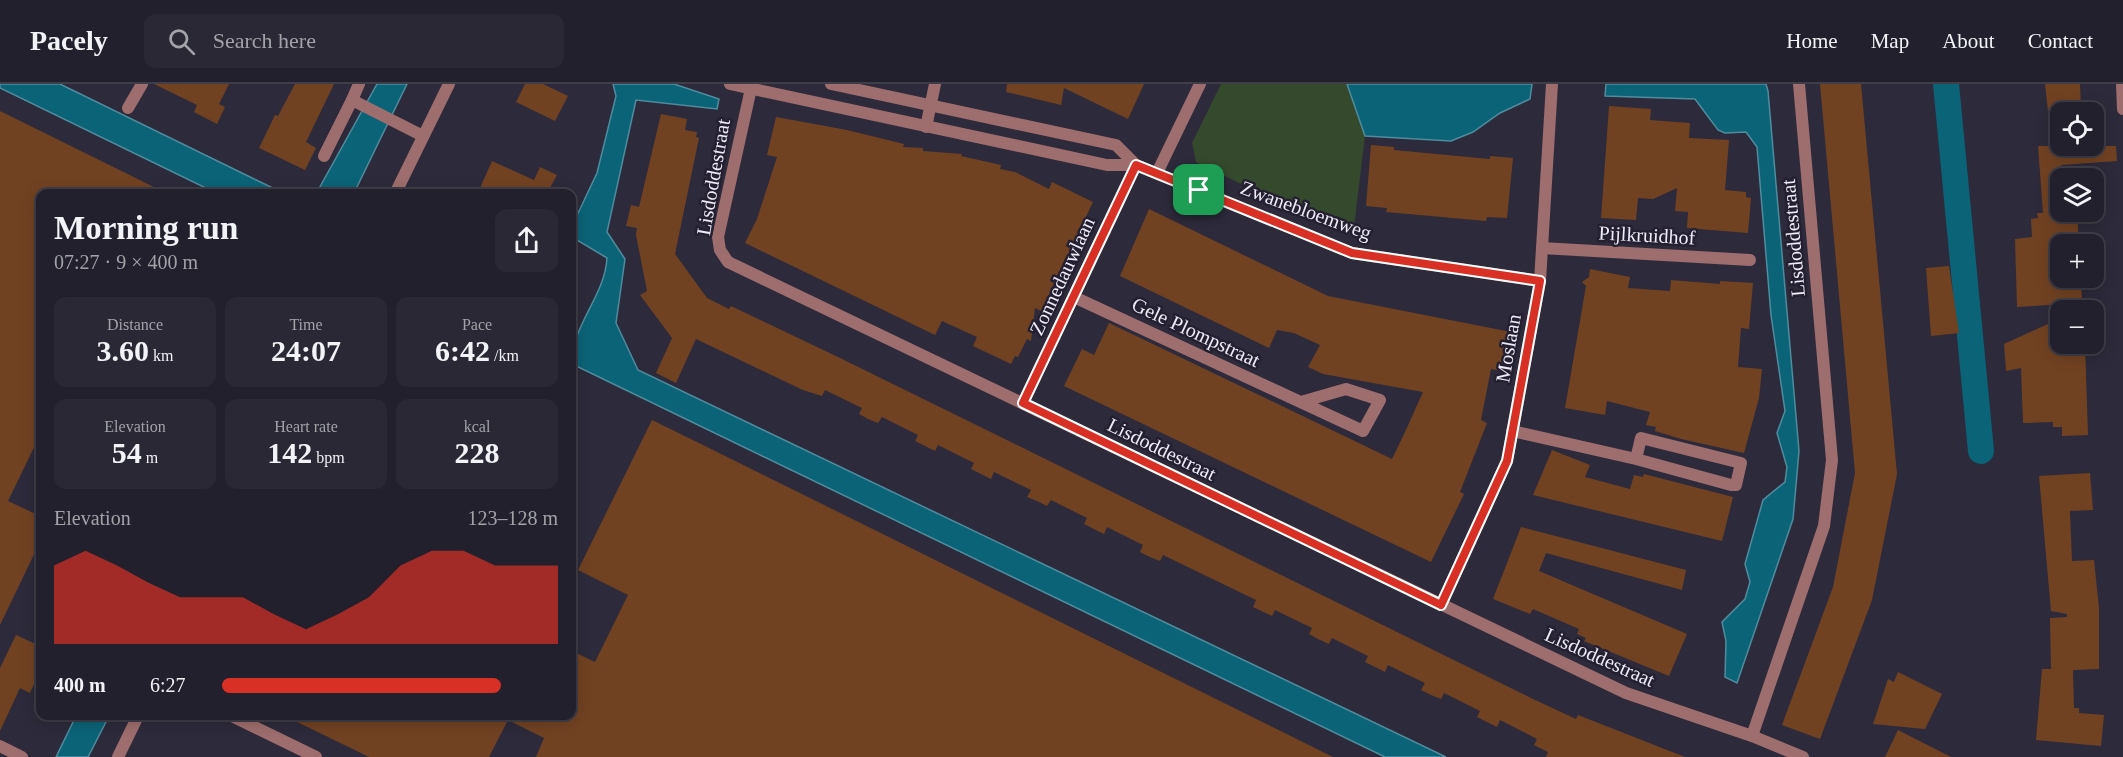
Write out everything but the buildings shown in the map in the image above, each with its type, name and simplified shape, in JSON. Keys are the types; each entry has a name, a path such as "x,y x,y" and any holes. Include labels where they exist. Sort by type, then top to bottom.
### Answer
{"street":[{"path":"128,108 142,84"},
{"path":"324,156 356,102 359,84"},
{"path":"397,189 449,84"},
{"name":"Zwanebloemweg","path":"730,84 1107,165 1136,165 1352,253 1540,281"},
{"name":"Zwanebloemweg","path":"831,84 1116,145 1136,165"},
{"path":"927,127 935,84"},
{"path":"1157,173 1200,84"},
{"name":"Moslaan","path":"1441,605 1507,461 1540,281 1552,84"},
{"name":"Lisdoddestraat","path":"1752,736 1824,526 1832,460 1799,84"},
{"path":"2122,84 2123,109"},
{"name":"Lisdoddestraat","path":"751,87 718,237 720,250 728,262 1626,693 1752,736 1803,757"},
{"path":"356,102 423,136"},
{"name":"Zonnedauwlaan","path":"1023,403 1136,165"},
{"name":"Pijlkruidhof","path":"1542,248 1750,260"},
{"name":"Gele Plompstraat","path":"1074,297 1363,431 1380,400 1346,389 1301,402"},
{"path":"1512,431 1636,459 1731,485 1736,485 1742,464 1641,438 1636,459"},
{"path":"118,757 136,720"},
{"path":"240,720 316,757"},
{"path":"0,746 22,757"}],"green space":[{"path":"1221,84 1347,84 1365,136 1353,235 1319,222 1196,162 1192,143"}],"water":[{"path":"0,84 60,84 275,189 208,189 0,88"},
{"path":"377,84 407,84 356,189 319,189"},
{"path":"613,84 674,84 719,99 717,109 636,100 607,232 625,259 616,323 638,370 1446,757 1385,757 576,366 576,340 601,285 607,258 576,239 576,218 597,173 616,96"},
{"path":"1347,84 1532,84 1530,99 1500,113 1473,132 1451,141 1365,136"},
{"path":"1606,84 1766,84 1768,91 1799,451 1793,519 1737,683 1725,677 1726,641 1722,622 1745,599 1750,582 1745,564 1763,500 1785,482 1787,467 1777,433 1785,411 1771,315 1757,147 1746,132 1725,133 1718,130 1695,99 1605,96"},
{"path":"74,720 107,720 88,757 56,757"}],"waterway":[{"path":"1946,84 1981,451"}],"route":[{"path":"1136,165 1199,190 1352,253 1540,281 1507,461 1441,605 1023,403 1136,165"}]}
